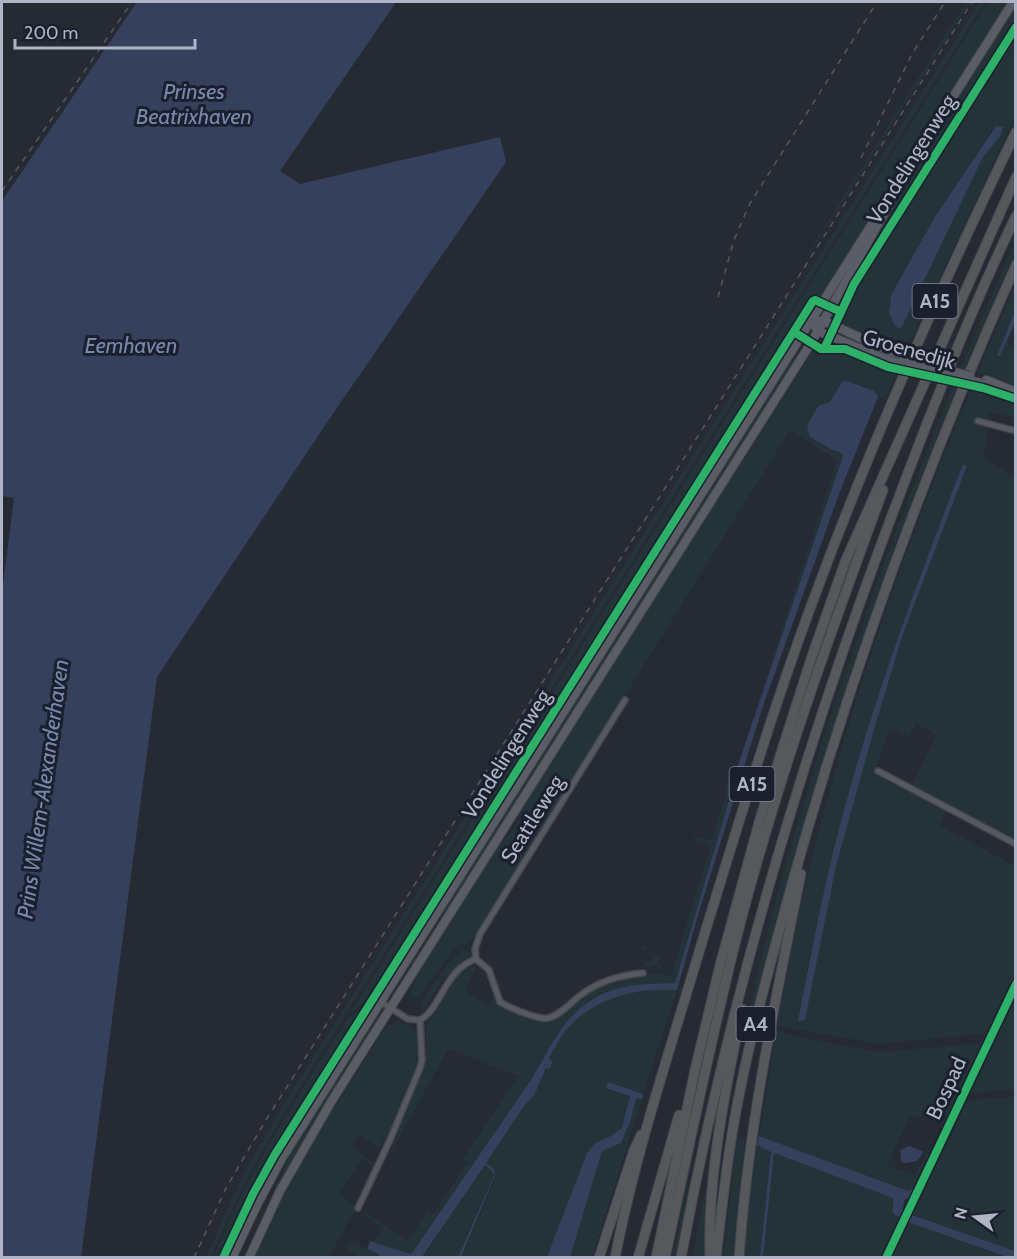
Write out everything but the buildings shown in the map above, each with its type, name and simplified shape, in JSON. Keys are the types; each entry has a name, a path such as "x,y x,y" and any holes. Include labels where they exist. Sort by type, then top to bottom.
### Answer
{"highway":[{"name":"A15","path":"615,1257 624,1212 653,1104 753,780 817,589 888,410 934,304 1016,132"},
{"name":"A15","path":"656,1257 695,1070 720,966 760,819 812,656 845,562 1016,177"},
{"name":"A15","path":"681,1257 706,1126 761,912 822,712 922,433 1016,216"},
{"path":"739,1257 744,1193 758,1099 817,795 897,553 955,405 1016,265"},
{"name":"A15","path":"665,1257 733,951 769,824 804,712 914,405"},
{"name":"A4","path":"716,1257 729,1152 746,1066 774,948 817,795"},
{"name":"A4","path":"710,1257 714,1186 725,1095 761,912"},
{"name":"A15","path":"638,1257 678,1118 695,1070"},
{"name":"A15","path":"599,1257 634,1150 653,1104"}],"main road":[{"name":"Vondelingenweg","path":"249,1257 304,1147 818,331 924,143 1013,2"},
{"name":"Vondelingenweg","path":"232,1257 256,1205 282,1158 915,153 924,143"},
{"path":"831,308 838,328"},
{"path":"811,320 818,331"},
{"name":"Groenedijk","path":"811,320 824,321 892,358 904,358 1016,392"},
{"name":"Groenedijk","path":"818,331 892,358 986,382"}],"street":[{"path":"978,421 1016,432"},
{"name":"Seattleweg","path":"476,958 475,949 480,934 626,700"},
{"path":"878,771 1016,844"},
{"path":"381,1002 408,1019 420,1020 427,1016 453,976 464,965 476,958 489,970 501,1002 542,1018 555,1016 584,992 614,977 643,973"},
{"path":"358,1208 420,1068 422,1060 420,1020"}],"shaded area":[{"path":"966,2 970,2 806,260 826,224"},
{"path":"979,2 985,2 292,1100 241,1190 211,1257 206,1257 244,1172 278,1113"},
{"path":"988,2 1009,2 820,299 813,297 385,975 382,975 363,1003 350,1013"},
{"path":"1015,4 1015,24 856,277 841,307 835,307 836,303 843,298 845,289 924,149"},
{"path":"1015,30 1015,117 903,353 839,321 859,277","holes":["992,130 1001,135 983,157 901,329 889,305 891,295 936,215"]},
{"path":"1015,241 1015,253 936,441 865,632 804,827 751,1024 746,1023 765,940 788,857 838,694 921,466"},
{"path":"1015,285 1015,310 997,356 1000,356 1005,341 1015,348 1015,387 977,373"},
{"path":"820,350 840,350 897,372 885,400 860,384 842,382 830,402 826,404 810,437 840,452 843,456 735,774 837,460 790,430 478,932 468,944 457,945 418,998 410,996 424,961 493,853 508,837 522,816 519,813 526,800 729,478 741,464 813,351 818,354"},
{"path":"790,360 794,363 412,966 440,920 448,901"},
{"path":"971,389 986,393 990,391 1015,401 1015,418 990,412 984,458 1015,478 1015,840 912,785 937,735 916,724 909,737 889,728 874,774 946,811 939,825 1015,866 1015,977 989,1033 879,1044 777,1026 792,944 832,782 882,622 939,466","holes":["964,465 967,466 903,634 873,733 836,866 805,1020 804,990 810,956 852,783 897,642"]},
{"path":"735,774 675,983 624,987 604,993 583,1006 556,1036 528,1083 412,1253 373,1242 382,1228 361,1213 359,1209 408,1240 428,1211 433,1214 467,1163 463,1159 518,1076 448,1049 387,1160 425,1065 426,1026 457,977 468,968 477,966 464,991 489,1005 494,997 501,1006 548,1022 560,1016 578,1000 610,983 634,976 671,976 711,845 693,839 695,836 712,840 727,791 724,790"},
{"path":"643,945 663,960 667,957 664,963 660,960 658,963 662,966 659,970 659,965 641,968 646,960 650,962 653,956 641,948"},
{"path":"462,950 470,952 469,956 442,981 422,1012 421,1002 450,961 452,962"},
{"path":"380,981 277,1146 250,1195 221,1257 214,1257 242,1195 292,1106 347,1019 364,1006"},
{"path":"677,990 643,1094 608,1082 606,1088 642,1099 592,1257 461,1258 494,1182 495,1172 486,1163 524,1106 534,1096 550,1061 549,1057 564,1032 591,1009 617,997 646,991"},
{"path":"1015,993 1015,1089 968,1094 973,1083"},
{"path":"383,1012 291,1162 247,1257 243,1258 290,1152 376,1015"},
{"path":"397,1021 408,1025 416,1033 419,1043 415,1070 398,1115 380,1149 359,1135 352,1147 374,1163 373,1166 362,1159 339,1194 356,1206 329,1257 253,1258 316,1133 385,1028"},
{"path":"358,1023 356,1035 271,1171 226,1258 257,1191"},
{"path":"776,1031 879,1052 984,1043 950,1114 910,1117 887,1165 915,1175 928,1151 931,1151 911,1191 759,1136"},
{"path":"1015,1096 1015,1251 912,1215 965,1101"},
{"path":"739,1136 745,1141 735,1257 723,1258 736,1146"},
{"path":"757,1145 771,1151 760,1257 743,1258 746,1208"},
{"path":"774,1153 893,1198 895,1216 902,1218 883,1257 763,1258"},
{"path":"485,1165 494,1176 458,1257 422,1258"},
{"path":"691,1173 678,1257 672,1258"},
{"path":"708,1189 705,1257 692,1258 705,1191"},
{"path":"908,1222 1007,1257 891,1258"},
{"path":"356,1242 379,1254 378,1257 354,1257 356,1254 346,1251 346,1244"}],"water":[{"path":"137,2 396,2 280,171 300,184 500,137 506,162 330,418 157,677 81,1257 2,1257 2,592 14,498 2,496 2,201"},
{"path":"996,126 1003,127 1001,135 983,157 901,329 895,326 889,313 891,295 936,215"},
{"path":"1015,310 1015,323 1000,356 997,356"},
{"path":"848,381 874,391 878,397 839,494 762,709 677,990 631,993 603,1002 578,1018 564,1032 549,1057 552,1062 550,1069 546,1068 534,1096 524,1106 486,1163 494,1169 495,1176 461,1257 458,1257 494,1176 485,1165 422,1257 378,1257 379,1254 367,1249 370,1241 412,1253 534,1075 555,1038 582,1006 615,989 634,985 675,983 735,774 843,456 840,452 810,437 807,426 818,406 830,402 842,382"},
{"path":"963,464 967,466 903,634 873,733 836,866 805,1020 798,1021 828,874 866,733 896,643"},
{"path":"608,1082 643,1094 642,1099 636,1098 631,1119 621,1143 602,1151 570,1257 547,1257 587,1153 595,1143 622,1128 630,1096 606,1088"},
{"path":"759,1136 908,1191 917,1187 912,1197 904,1201 902,1218 893,1212 893,1198 774,1153 763,1257 760,1257 771,1152 757,1145"},
{"path":"909,1146 923,1153 917,1161 901,1162 900,1150"},
{"path":"912,1215 1015,1251 1015,1257 1007,1257 908,1222"}],"waterway":[{"path":"891,1256 908,1222"}],"railway":[{"path":"2,191 132,2"},
{"path":"718,297 734,240 749,205 877,2"},
{"path":"861,158 912,54 945,2"},
{"path":"194,1258 226,1188 266,1120 972,2"}],"cycle path":[{"path":"824,349 854,284 1016,27"},
{"path":"223,1258 274,1156 813,301 841,312"},
{"path":"794,332 821,349 845,349 888,367 983,388 1016,399"},
{"name":"Bospad","path":"886,1258 1016,984"}],"water label":[{"name":"Prinses Beatrixhaven","path":"194,104"},
{"name":"Eemhaven","path":"131,345"},
{"name":"Prins Willem-Alexanderhaven","path":"43,789"}]}
